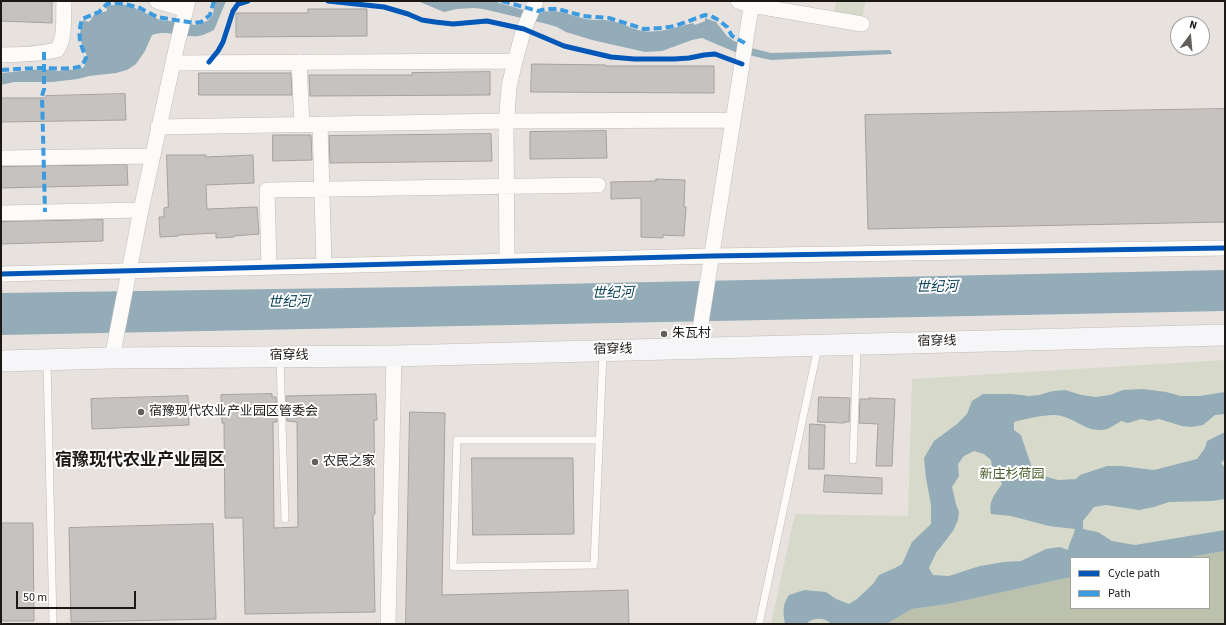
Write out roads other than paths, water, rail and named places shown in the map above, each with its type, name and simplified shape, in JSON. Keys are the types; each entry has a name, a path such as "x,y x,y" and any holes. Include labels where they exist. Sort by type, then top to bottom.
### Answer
{"main road":[{"name":"宿穿线","path":"1,361 46,360 114,348 280,356 394,356 603,350 698,339 819,345 1225,334"}],"street":[{"path":"1,55 16,55 57,50 61,44 64,1"},
{"path":"114,348 158,127 187,5 157,1"},
{"path":"507,261 506,121 509,87 515,60 526,24 536,1"},
{"path":"698,339 733,120 747,2 862,24"},
{"path":"173,63 515,60"},
{"path":"299,62 302,125"},
{"path":"158,127 506,121 733,120"},
{"path":"320,124 324,265"},
{"path":"1,158 152,156"},
{"path":"270,267 267,190 598,185"},
{"path":"1,213 141,210"},
{"path":"1,274 128,274 324,265 507,261 711,260 1225,248"},
{"path":"388,624 394,356"}],"lane":[{"path":"853,460 858,344"},
{"path":"759,624 819,345"},
{"path":"599,440 457,440 453,567 594,564 603,350"},
{"path":"280,356 285,519"},
{"path":"46,360 53,624"}],"water":[{"path":"215,1 226,1 214,30 199,36 187,36 170,33 158,33 152,35 145,51 136,64 127,70 78,79 52,82 14,82 1,85 1,73 43,69 58,71 79,69 84,67 87,56 81,41 80,33 83,20 89,22 94,15 107,11 106,6 121,4 135,8 160,20 195,25 207,21 213,15"},
{"path":"414,1 493,1 537,14 555,11 586,19 612,21 635,29 652,32 693,23 695,25 705,21 705,18 716,22 727,36 734,41 751,48 771,53 890,50 892,54 771,60 735,52 702,38 662,51 645,52 592,40 547,24 483,9 457,9 444,12"},
{"name":"世纪河","path":"1225,270 1225,311 1,335 1,293 414,287"},
{"path":"1143,389 1166,392 1181,396 1200,396 1225,392 1225,414 1215,415 1203,425 1191,427 1182,426 1159,419 1150,421 1141,419 1128,423 1121,421 1106,429 1095,430 1083,426 1066,417 1054,415 1039,416 1014,422 1014,430 1021,435 1031,465 1040,475 1058,480 1076,479 1080,475 1107,466 1154,470 1197,459 1205,448 1207,441 1225,432 1225,459 1221,463 1225,468 1225,499 1212,501 1169,502 1139,510 1106,505 1094,507 1083,521 1083,529 1098,532 1112,541 1135,545 1225,530 1225,551 1190,557 1070,557 1070,577 948,604 912,609 886,624 831,624 826,620 817,619 808,622 808,624 785,624 784,609 785,602 789,595 804,590 826,592 836,599 849,604 857,599 873,584 879,575 902,564 912,542 931,524 931,505 924,458 934,441 957,424 967,414 972,401 983,394 1012,394 1029,396 1065,390 1095,397 1110,395 1123,390","holes":["974,451 984,454 991,460 993,473 1000,479 1002,484 991,501 991,514 1011,516 1049,526 1075,529 1068,550 1060,547 1046,549 1021,561 980,566 949,576 933,575 929,568 936,553 953,531 958,520 959,512 952,487 959,476 958,464 964,456"]}],"place":[{"name":"朱瓦村","path":"664,334"},
{"name":"宿豫现代农业产业园区管委会","path":"141,412"},
{"name":"农民之家","path":"315,462"}],"district":[{"name":"宿豫现代农业产业园区","path":"140,461"}],"park label":[{"name":"新庄杉荷园","path":"1012,475"}]}
